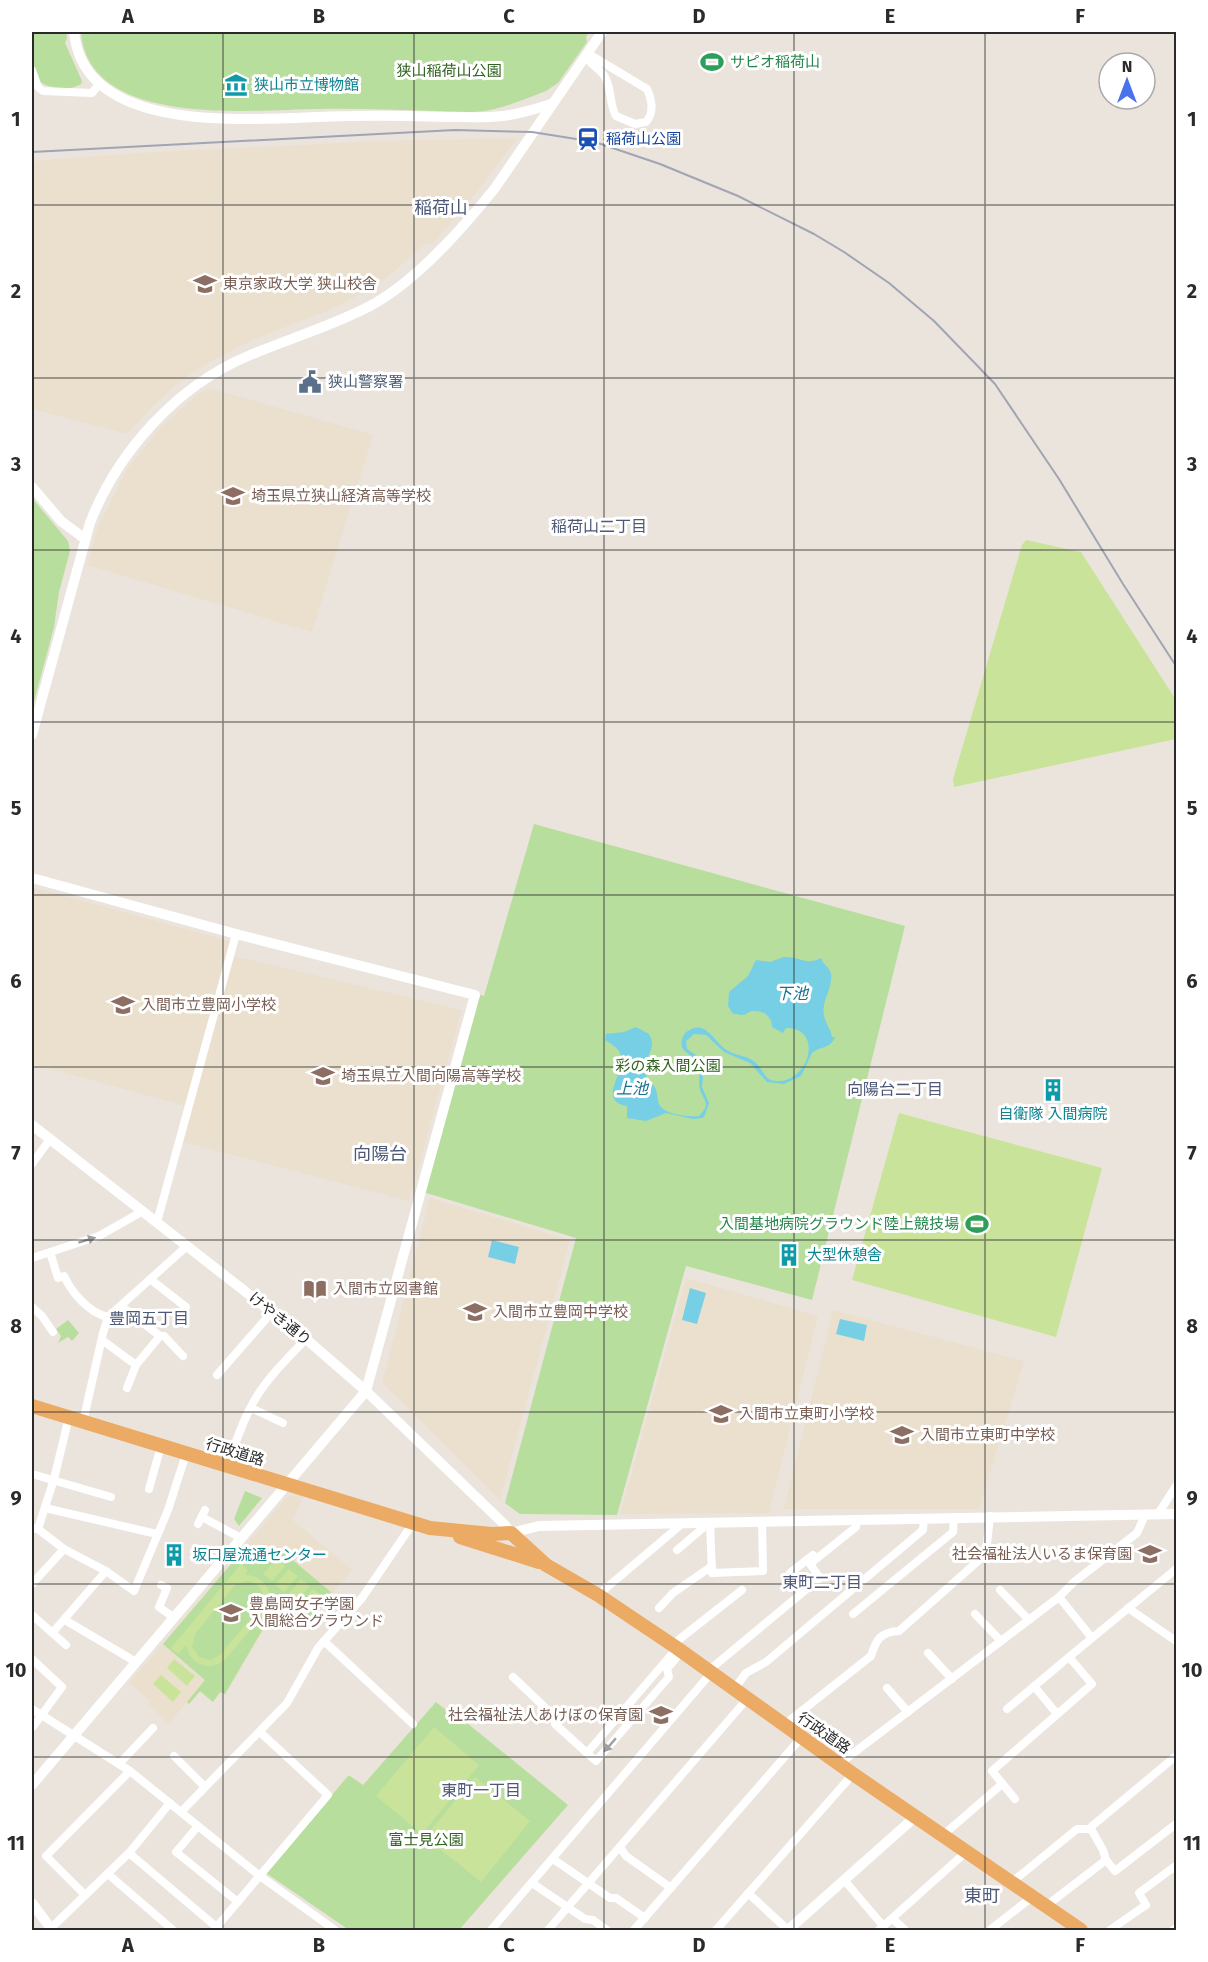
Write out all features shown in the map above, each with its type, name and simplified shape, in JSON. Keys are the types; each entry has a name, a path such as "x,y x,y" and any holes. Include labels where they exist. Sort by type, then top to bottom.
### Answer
{"highway":[{"name":"行政道路","path":"32,1406 546,1564"},
{"name":"行政道路","path":"430,1528 492,1534 511,1533 546,1564 598,1595 677,1648 853,1774 1081,1930"}],"street":[{"path":"74,32 79,54 87,70 99,84 108,91 153,109 182,116 246,119 318,116 483,117 520,113 552,104"},
{"path":"32,735 85,539 96,508 118,467 184,394 234,363 369,306 389,294 432,257 479,208 602,32"},
{"path":"586,55 592,56 647,89 652,105 650,118 646,122 635,124 616,116 604,75 588,62 586,55"},
{"path":"32,70 35,89 48,92 92,93 99,84"},
{"path":"32,487 61,521 85,539"},
{"path":"32,878 236,934 476,995 366,1391 32,1785"},
{"path":"157,1222 236,934"},
{"name":"けやき通り","path":"32,1125 306,1339 366,1391 511,1533"},
{"path":"32,1164 50,1139"},
{"path":"32,1258 99,1236 143,1211"},
{"path":"186,1454 168,1510 134,1591 106,1571 64,1549 35,1529 45,1508 76,1420 108,1317 187,1246"},
{"path":"50,1252 58,1278 64,1276 70,1288 82,1301 108,1317"},
{"path":"150,1279 186,1307"},
{"path":"121,1306 160,1336 164,1336 183,1356"},
{"path":"32,1307 42,1316 53,1332"},
{"path":"217,1375 272,1312"},
{"path":"127,1388 136,1365 160,1336"},
{"path":"227,1467 251,1408 273,1376 306,1339"},
{"path":"102,1340 136,1365"},
{"path":"251,1408 283,1423"},
{"path":"149,1489 161,1446"},
{"path":"32,1474 111,1497"},
{"path":"1158,1514 1176,1486"},
{"path":"45,1508 157,1534"},
{"path":"511,1533 539,1526 1176,1514"},
{"path":"839,1764 1059,1597 1074,1582 1137,1533 1145,1515"},
{"path":"784,1725 871,1656 876,1642 888,1632 899,1631 986,1554 990,1516"},
{"path":"202,1517 241,1538"},
{"path":"853,1614 953,1532 954,1517"},
{"path":"734,1689 746,1673 766,1662 923,1530 924,1518"},
{"path":"790,1574 846,1529 851,1520"},
{"path":"491,1930 709,1672 820,1578 810,1564 856,1527 851,1520"},
{"path":"710,1522 712,1573 763,1571 762,1521"},
{"path":"677,1550 710,1522"},
{"path":"181,1812 287,1703 324,1641 362,1599 414,1523"},
{"path":"598,1595 683,1523"},
{"path":"32,1584 64,1549"},
{"path":"659,1608 673,1593 712,1566"},
{"path":"1006,1709 1176,1569"},
{"path":"53,1632 106,1571"},
{"path":"161,1585 167,1588 159,1607 173,1617"},
{"path":"513,1677 556,1718 555,1724 596,1761 669,1677 667,1669 677,1648 742,1590"},
{"path":"1000,1590 1029,1620"},
{"path":"1059,1597 1092,1638"},
{"path":"1128,1608 1176,1641"},
{"path":"975,1614 1001,1641"},
{"path":"32,1615 66,1645"},
{"path":"65,1620 136,1662"},
{"path":"324,1641 414,1724"},
{"path":"928,1653 951,1679"},
{"path":"1014,1799 992,1771 1092,1684 1069,1657"},
{"path":"32,1659 62,1687 32,1728"},
{"path":"1034,1686 1057,1714"},
{"path":"888,1688 908,1712"},
{"path":"548,1930 747,1699"},
{"path":"32,1709 130,1771 260,1876 331,1929"},
{"path":"119,1764 153,1728"},
{"path":"129,1853 217,1929 328,1796 260,1732"},
{"path":"637,1930 670,1888 801,1737"},
{"path":"174,1756 204,1787"},
{"path":"1091,1829 1176,1756"},
{"path":"85,1895 46,1856 130,1771"},
{"path":"716,1930 853,1774"},
{"path":"942,1836 1002,1784"},
{"path":"32,1903 51,1930 129,1853 170,1803"},
{"path":"748,1893 788,1930 915,1817"},
{"path":"1091,1829 1106,1860 1115,1871 1176,1824"},
{"path":"198,1826 176,1852 238,1902"},
{"path":"1011,1883 1077,1829 1091,1829"},
{"path":"620,1847 626,1856 670,1888"},
{"path":"845,1881 882,1929 966,1852"},
{"path":"553,1859 610,1898 616,1898 645,1918"},
{"path":"1046,1906 1106,1860"},
{"path":"1110,1930 1146,1905 1139,1893 1174,1867 1176,1870"},
{"path":"108,1874 173,1930"},
{"path":"532,1883 585,1919 593,1920 608,1930"},
{"path":"990,1930 1001,1927 1032,1897"},
{"path":"893,1919 904,1930"}],"shaded area":[{"name":"東京家政大学 狭山校舎","path":"517,138 480,188 433,244 425,244 384,280 339,306 253,340 204,365 175,385 127,434 32,409 32,161 155,152 381,141"},
{"name":"埼玉県立狭山経済高等学校","path":"209,388 373,435 312,632 87,565 98,527 127,469 162,426 198,394"},
{"name":"入間市立豊岡小学校","path":"32,887 229,941 230,945 186,1106 32,1064"},
{"name":"埼玉県立入間向陽高等学校","path":"234,956 462,1010 409,1201 183,1142"},
{"name":"入間市立豊岡中学校","path":"430,1198 570,1240 500,1500 382,1383"},
{"name":"入間市立東町小学校","path":"686,1278 818,1316 769,1513 620,1514"},
{"name":"入間市立東町中学校","path":"833,1310 1024,1361 979,1509 784,1509"},
{"name":"豊島岡女子学園 入間総合グラウンド","path":"297,1494 303,1496 293,1520 352,1570 322,1607 306,1619 284,1597 225,1695 220,1693 213,1702 200,1692 189,1705 186,1703 169,1724 148,1704 150,1701 129,1683 286,1498"}],"green space":[{"path":"32,32 66,32 65,43 82,81 81,84 71,88 60,88 39,81 32,60"},
{"name":"狭山稲荷山公園","path":"81,32 589,32 586,37 587,42 558,83 546,91 500,108 467,112 346,109 253,111 176,107 141,99 111,85 90,63"},
{"path":"32,498 68,541 70,551 59,592 54,627 32,709"},
{"path":"1026,540 1081,552 1176,700 1176,739 954,787 953,779 1022,545"},
{"name":"彩の森入間公園","path":"534,824 905,926 812,1300 686,1266 617,1515 520,1514 505,1503 576,1238 423,1192 477,994 484,996"},
{"name":"入間基地病院グラウンド陸上競技場","path":"899,1113 1102,1168 1056,1337 852,1280"},
{"path":"68,1320 79,1333 72,1341 68,1337 58,1343 61,1336 56,1329"},
{"path":"245,1491 262,1498 239,1526 234,1519"},
{"name":"豊島岡女子学園 入間総合グラウンド","path":"264,1544 278,1556 282,1551 332,1593 322,1607 306,1619 284,1597 225,1694 220,1692 213,1702 200,1691 189,1704 187,1702 205,1680 163,1644 244,1549 253,1558"},
{"path":"277,1558 285,1566 272,1581 263,1574"},
{"path":"241,1564 248,1570 245,1575 258,1578 266,1586 270,1598 266,1611 225,1660 219,1664 207,1666 196,1662 188,1652 186,1645 178,1654 171,1648","holes":["252,1582 262,1590 261,1607 220,1655 211,1660 199,1657 192,1647 195,1634 236,1584"]},
{"path":"289,1569 298,1576 284,1592 275,1585"},
{"path":"301,1579 310,1586 296,1602 288,1595"},
{"path":"313,1589 322,1596 308,1612 299,1605"},
{"path":"174,1659 195,1676 187,1686 167,1668"},
{"path":"161,1675 181,1692 173,1702 153,1684"},
{"name":"富士見公園","path":"436,1702 465,1725 467,1723 568,1805 459,1930 349,1930 266,1873 348,1776 363,1785"},
{"path":"434,1727 479,1765 422,1834 376,1796"},
{"path":"475,1777 530,1821 481,1882 425,1837"}],"water":[{"path":"784,957 806,961 821,958 831,974 824,1010 832,1037 835,1037 831,1044 812,1053 801,1076 784,1084 767,1082 750,1063 724,1052 706,1035 694,1034 686,1041 687,1049 696,1055 704,1066 702,1087 709,1103 703,1118 693,1119 666,1113 646,1121 627,1118 627,1106 618,1103 613,1093 622,1059 617,1049 605,1040 606,1034 624,1032 636,1027 649,1034 652,1044 645,1065 646,1075 655,1088 662,1108 677,1114 699,1116 706,1104 699,1084 699,1063 682,1048 681,1044 685,1033 693,1029 704,1029 730,1052 747,1057 758,1065 771,1080 787,1080 797,1074 804,1066 808,1056 809,1046 806,1037 798,1030 786,1028 783,1033 772,1027 769,1017 763,1013 752,1011 743,1015 733,1014 728,1006 729,992 748,976 756,960 770,962"},
{"path":"492,1240 519,1247 515,1264 488,1257"},
{"path":"690,1288 706,1293 697,1324 682,1320"},
{"path":"840,1319 867,1325 864,1341 836,1334"}],"railway":[{"path":"32,152 455,130 532,132 595,142 660,164 738,196 814,234 889,283 934,321 995,384 1059,479 1176,666"}],"place":[{"name":"サピオ稲荷山","path":"712,62"},
{"name":"狭山市立博物館","path":"236,85"},
{"name":"稲荷山公園","path":"588,139"},
{"name":"東京家政大学 狭山校舎","path":"205,284"},
{"name":"狭山警察署","path":"310,382"},
{"name":"埼玉県立狭山経済高等学校","path":"233,496"},
{"name":"入間市立豊岡小学校","path":"123,1005"},
{"name":"埼玉県立入間向陽高等学校","path":"323,1076"},
{"name":"自衛隊 入間病院","path":"1053,1090"},
{"name":"入間基地病院グラウンド陸上競技場","path":"977,1224"},
{"name":"大型休憩舎","path":"789,1255"},
{"name":"入間市立図書館","path":"315,1289"},
{"name":"入間市立豊岡中学校","path":"475,1312"},
{"name":"入間市立東町小学校","path":"721,1414"},
{"name":"入間市立東町中学校","path":"902,1435"},
{"name":"社会福祉法人いるま保育園","path":"1150,1554"},
{"name":"坂口屋流通センター","path":"174,1555"},
{"name":"豊島岡女子学園 入間総合グラウンド","path":"231,1613"},
{"name":"社会福祉法人あけぼの保育園","path":"661,1715"}],"district":[{"name":"稲荷山","path":"441,208"},
{"name":"稲荷山二丁目","path":"599,526"},
{"name":"向陽台二丁目","path":"895,1089"},
{"name":"向陽台","path":"380,1154"},
{"name":"豊岡五丁目","path":"149,1318"},
{"name":"東町二丁目","path":"822,1582"},
{"name":"東町一丁目","path":"481,1790"},
{"name":"東町","path":"982,1896"}],"water label":[{"name":"下池","path":"792,993"},
{"name":"上池","path":"632,1088"}]}
